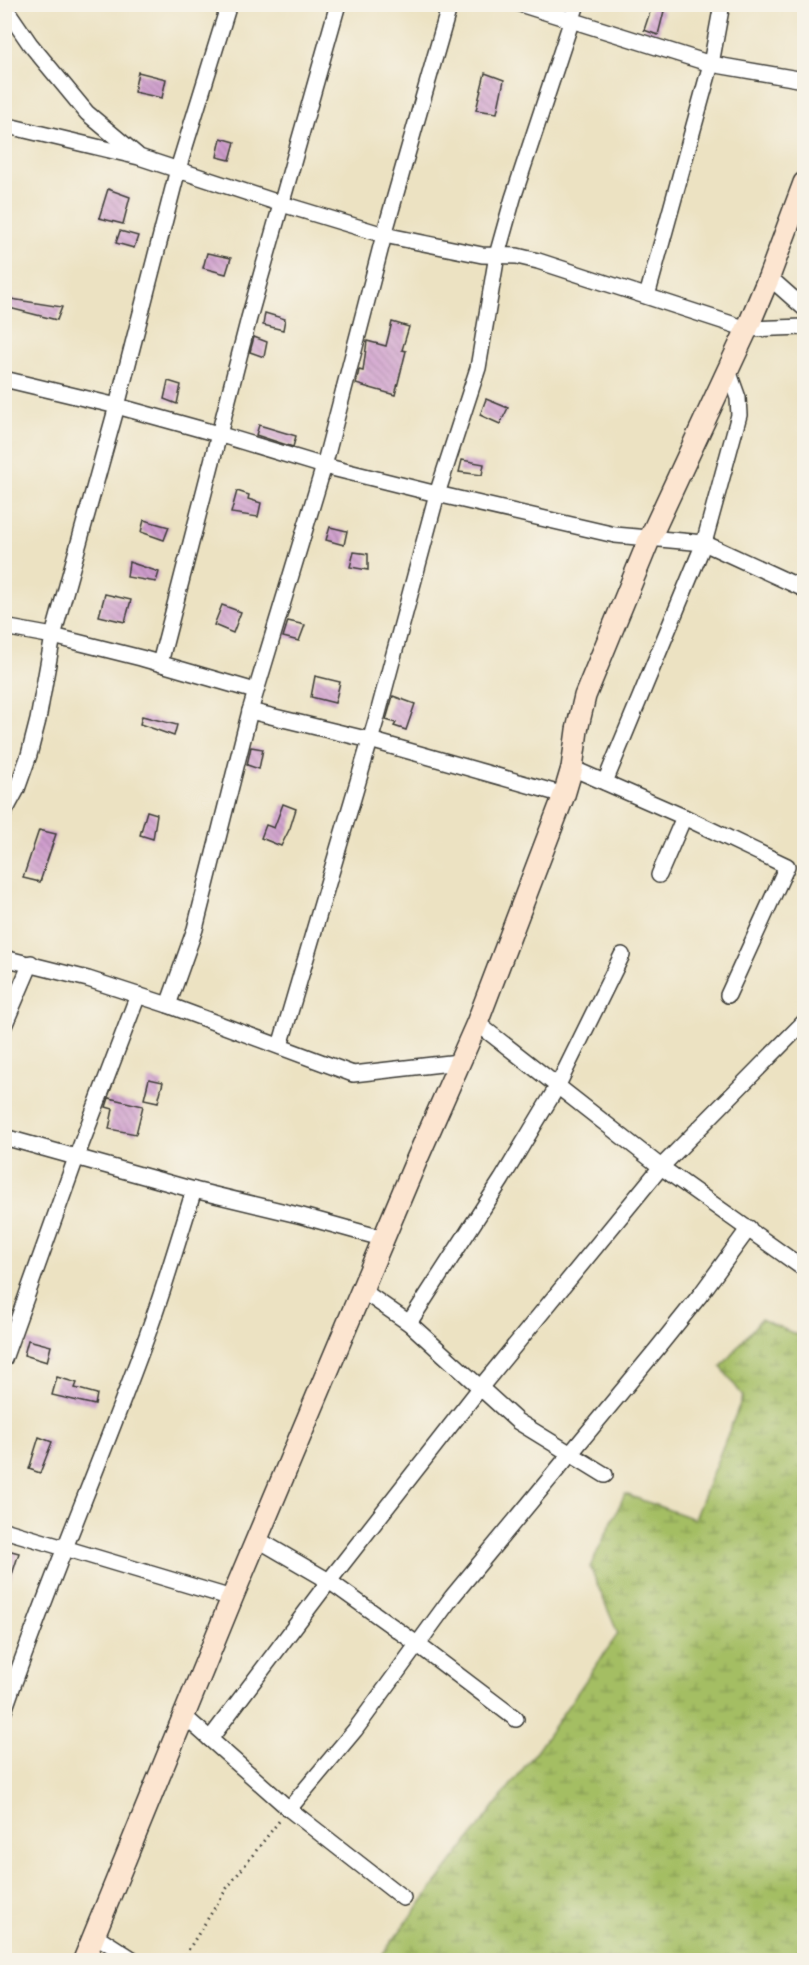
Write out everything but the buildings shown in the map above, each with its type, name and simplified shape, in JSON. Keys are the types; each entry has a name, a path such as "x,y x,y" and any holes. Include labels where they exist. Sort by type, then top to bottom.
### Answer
{"street":[{"path":"4,813 17,789 29,755 38,720 53,636 117,406 178,169 230,4"},
{"path":"160,663 218,434 338,4"},
{"path":"168,1005 195,929 255,691 324,466 384,235 450,4"},
{"path":"520,4 711,64 804,80"},
{"path":"280,1046 370,741 437,494 478,369 497,255 577,4"},
{"path":"647,296 711,64 722,4"},
{"path":"4,6 30,44 87,112 139,157"},
{"path":"4,125 139,157 384,235 482,255 517,256 538,261 747,329 804,327"},
{"path":"84,1960 256,1539 477,1023 564,795 572,768 577,730 585,696 648,540 747,329 804,183"},
{"path":"769,277 804,308"},
{"path":"605,782 704,543 739,415 738,398 728,370"},
{"path":"5,380 117,406 324,466 437,494 615,535 648,540 704,543 804,589"},
{"path":"4,627 53,636 160,663 255,691"},
{"path":"250,711 370,741 564,795"},
{"path":"572,768 684,817 787,866 728,995"},
{"path":"660,875 684,817"},
{"path":"409,1323 490,1198 557,1088 622,955"},
{"path":"4,958 31,963 138,995 357,1074 459,1062"},
{"path":"4,1026 31,963"},
{"path":"4,1359 76,1158 138,995"},
{"path":"210,1739 329,1581 480,1388 661,1167 804,1022"},
{"path":"477,1023 557,1088 661,1167 804,1269"},
{"path":"4,1137 194,1190 385,1239"},
{"path":"4,1711 149,1331 194,1190"},
{"path":"289,1809 355,1730 452,1597 701,1294 749,1228"},
{"path":"363,1291 409,1323 517,1421 605,1475"},
{"path":"4,1530 232,1598"},
{"path":"256,1539 329,1581 516,1719"},
{"path":"184,1716 289,1809 403,1898"},
{"path":"95,1935 134,1960"}],"path":[{"path":"182,1960 227,1888 289,1809"}],"green space":[{"path":"761,1319 804,1338 804,1960 378,1960 538,1749 618,1634 590,1567 625,1494 694,1519 743,1396 721,1367"}]}
